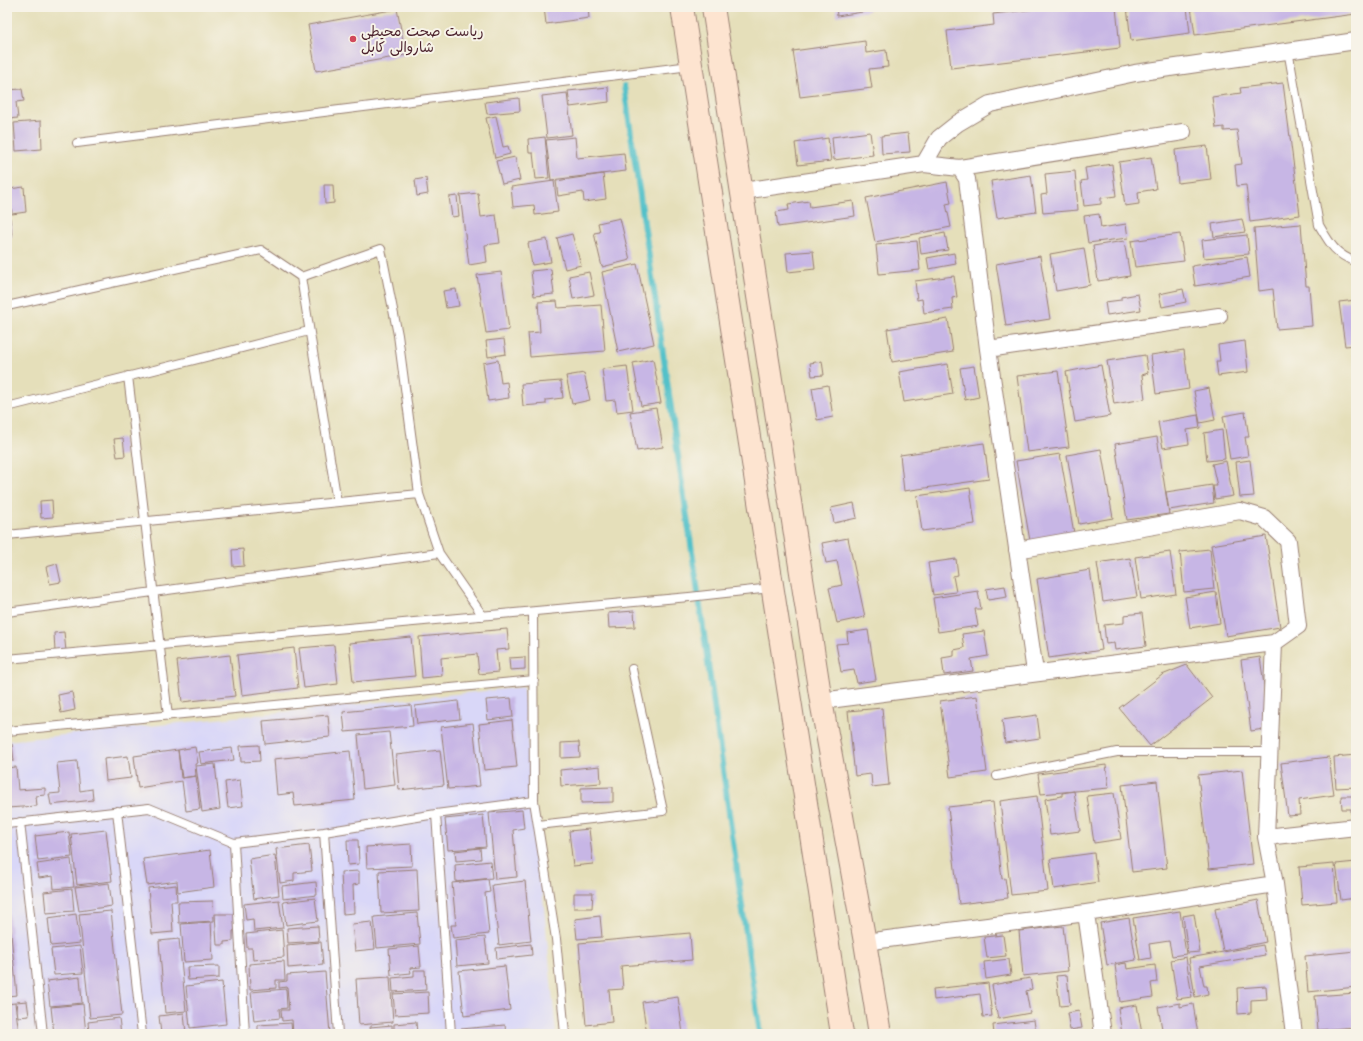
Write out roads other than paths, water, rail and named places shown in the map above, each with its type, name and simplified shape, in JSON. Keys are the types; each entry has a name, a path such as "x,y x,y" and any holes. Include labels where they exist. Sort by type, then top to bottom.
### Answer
{"main road":[{"path":"682,7 842,1034"},
{"path":"713,7 743,191 821,700 865,942 880,1034"},
{"path":"748,432 779,428"},
{"path":"764,532 794,528"}],"street":[{"path":"924,164 939,138 958,123 990,104 1135,73 1356,41"},
{"path":"743,191 924,164 960,168 1183,132"},
{"path":"960,168 967,179 988,349 1035,672"},
{"path":"988,349 1219,316"},
{"path":"821,700 1274,643 1298,626 1288,541 1264,518 1240,511 1017,550"},
{"path":"1274,643 1271,752 1266,837 1275,884 1294,1034"},
{"path":"1266,837 1356,827"},
{"path":"865,942 1086,913 1275,884"},
{"path":"1086,913 1103,1034"}],"lane":[{"path":"1288,50 1319,225 1330,244 1342,257 1356,262"},
{"path":"77,143 691,66"},
{"path":"301,278 381,249 398,335 419,494 440,554 483,616"},
{"path":"7,306 261,250 301,278 337,502"},
{"path":"7,407 309,330"},
{"path":"128,376 168,716"},
{"path":"7,535 419,494"},
{"path":"7,612 440,554"},
{"path":"7,659 533,612 711,595 772,587"},
{"path":"533,612 534,801 556,939 565,1034"},
{"path":"538,824 663,811 632,669"},
{"path":"7,731 534,680"},
{"path":"997,776 1117,752 1271,752"},
{"path":"7,824 149,808 234,843 324,832 436,814 534,801"},
{"path":"117,811 142,1034"},
{"path":"436,814 452,1034"},
{"path":"20,822 43,1034"},
{"path":"324,832 338,1034"},
{"path":"234,843 245,1034"}],"waterway":[{"path":"624,86 700,606 760,1034"}],"place":[{"name":"ریاست صحت محیطی شاروالی کابل","path":"353,39"}]}
